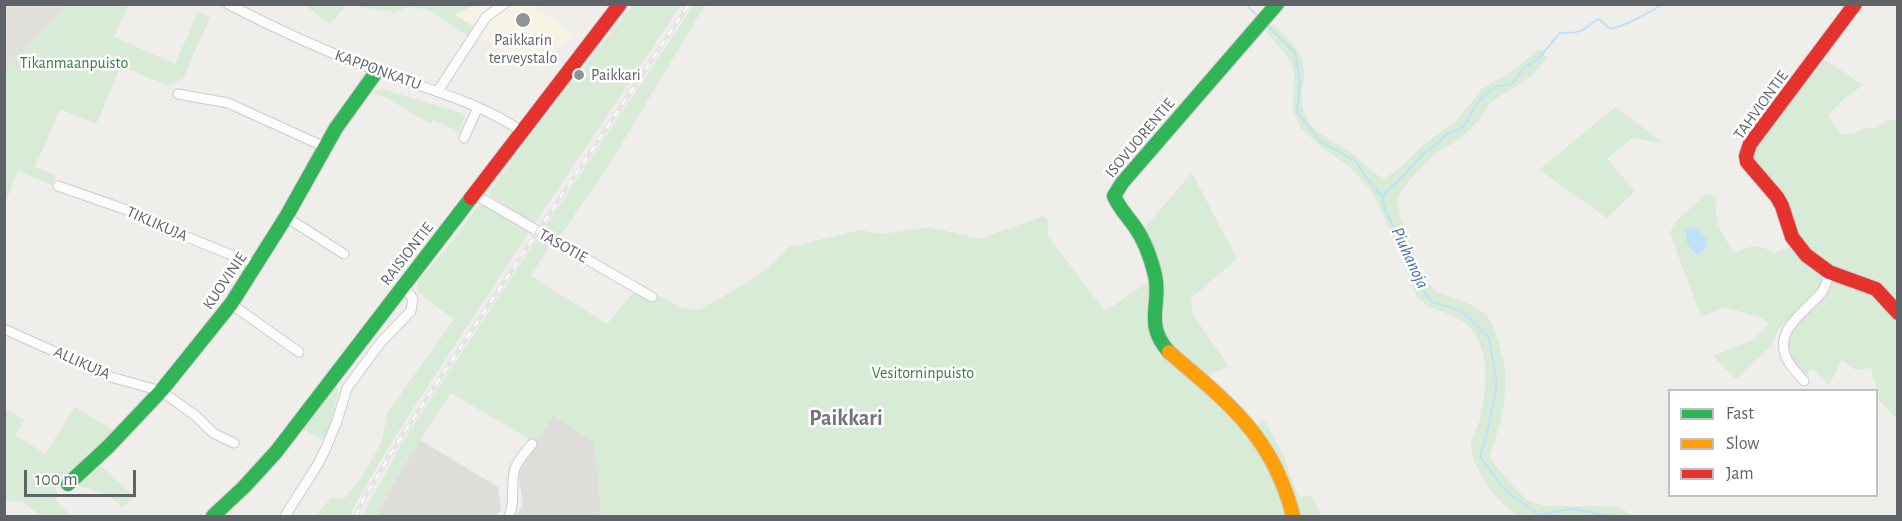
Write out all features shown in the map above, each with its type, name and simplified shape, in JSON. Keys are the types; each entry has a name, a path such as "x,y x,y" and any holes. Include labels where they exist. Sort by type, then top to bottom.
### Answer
{"street":[{"path":"438,92 486,17 504,4"},
{"name":"RAISIONTIE","path":"213,516 276,452 620,4"},
{"name":"ISOVUORENTIE","path":"1277,4 1122,183 1114,196 1137,229 1152,263 1157,286 1155,321 1161,343 1229,404 1252,429 1270,457 1293,516"},
{"name":"TAHVIONTIE","path":"1855,4 1750,144 1746,156 1748,162 1770,187 1782,207 1788,228 1798,246 1814,262 1829,272 1876,289 1898,314"},
{"name":"KAPPONKATU","path":"232,5 319,49 478,107 523,132"},
{"name":"KUOVINIE","path":"68,484 108,447 161,391 231,304 286,218 346,112 377,71"},
{"path":"178,94 228,103 325,147"},
{"path":"464,138 478,107"},
{"name":"TIKLIKUJA","path":"58,186 130,211 255,265"},
{"name":"TASOTIE","path":"474,194 652,297"},
{"path":"286,218 344,254"},
{"path":"1804,381 1789,363 1784,344 1785,334 1799,314 1821,293 1828,280 1829,272"},
{"path":"285,516 322,456 337,421 343,397 353,378 381,342 411,311 413,299 404,286"},
{"path":"231,304 298,352"},
{"name":"ALLIKUJA","path":"4,329 111,377 161,391 196,416 213,433 234,443"},
{"path":"509,516 513,508 516,468 532,444"}],"shaded area":[{"path":"4,5 66,5 5,71"},
{"path":"476,5 534,5 574,35 553,52 538,69 475,34 454,14"},
{"path":"553,415 594,441 601,510 597,516 516,516 523,505 518,471"},
{"path":"420,440 498,487 501,509 496,516 377,516 396,478"}],"green space":[{"name":"Tikanmaanpuisto","path":"66,5 128,5 114,37 175,64 198,12 210,17 183,79 167,85 121,66 96,124 60,109 35,167 56,176 52,185 18,171 5,203 5,71"},
{"path":"305,5 347,5 330,24"},
{"path":"347,5 476,5 454,14 478,29 472,39 429,10 409,7 394,12"},
{"path":"633,5 681,5 534,225 488,194 534,131"},
{"path":"694,5 705,5 606,170 559,237 543,230"},
{"path":"1273,24 1285,35 1303,61 1302,105 1311,124 1317,131 1353,154 1385,179 1422,146 1458,119 1483,88 1506,75 1540,49 1547,58 1532,76 1491,102 1479,120 1460,139 1436,153 1412,177 1397,201 1399,214 1421,273 1435,291 1472,305 1487,315 1497,336 1505,368 1505,396 1501,421 1489,458 1526,500 1545,506 1618,506 1633,516 1518,516 1503,504 1487,485 1472,454 1471,445 1480,419 1485,385 1484,361 1478,340 1463,321 1428,306 1417,297 1381,209 1370,189 1349,166 1319,145 1301,128 1293,111 1294,72 1290,60 1266,31"},
{"path":"1825,60 1863,85 1845,98 1828,115 1840,134 1847,135 1866,127 1875,129 1887,120 1897,120 1897,304 1825,263 1807,250 1797,237 1796,226 1789,212 1751,154 1754,146"},
{"path":"382,89 461,113 465,116 460,132 433,120 430,124 387,98 369,92"},
{"path":"1615,107 1665,144 1632,138 1607,159 1635,191 1607,218 1539,170"},
{"path":"1192,173 1237,259 1191,298 1193,315 1229,366 1203,377 1167,345 1161,328 1156,262 1145,227"},
{"path":"1706,194 1711,194 1716,198 1716,214 1720,227 1735,253 1755,247 1775,253 1791,246 1822,274 1822,283 1815,294 1779,329 1771,346 1736,379 1713,356 1755,339 1769,323 1725,307 1701,317 1670,233 1675,222"},
{"path":"479,205 485,205 530,231 398,432 350,516 317,516 331,497 343,500 360,479 381,444 388,412 454,319 417,290 418,281 446,249"},
{"name":"Vesitorninpuisto","path":"1044,216 1048,220 1048,236 1105,311 1152,279 1152,331 1241,420 1266,461 1289,516 597,516 601,509 594,441 553,416 536,443 451,393 396,478 377,516 362,516 405,438 539,236 552,242 531,276 607,324 634,292 650,301 653,293 681,307 699,310 768,268 789,247 860,230 881,234 930,227 980,239"},
{"path":"1831,280 1860,291 1884,306 1897,322 1897,419 1879,400 1871,368 1856,370 1842,360 1829,385 1813,369 1804,376 1790,358 1787,348 1791,331 1827,291"},
{"path":"335,386 338,391 327,441 303,430"},
{"path":"75,407 114,431 56,489 58,496 55,499 70,516 41,516 23,502 5,500 4,408 24,420 15,435 45,454"},
{"path":"1264,420 1280,448 1299,497 1311,496 1322,516 1302,516 1257,426"},
{"path":"101,466 135,497 123,507 109,495 78,486"}],"water":[{"path":"1699,229 1706,240 1706,246 1698,255 1687,241 1686,230"}],"waterway":[{"name":"Piuhanoja","path":"1247,4 1257,15"},
{"path":"1382,196 1446,134 1462,128 1476,104 1484,96 1497,86 1512,84 1524,68 1539,58 1560,33 1581,31 1598,19 1608,27 1614,28 1663,4"},
{"name":"Piuhanoja","path":"1266,24 1295,53 1300,81 1297,112 1320,141 1355,161 1382,196 1385,210 1404,247 1417,282 1432,302 1462,311 1489,338 1497,383 1480,457 1506,491 1539,515 1571,509 1611,516"}],"railway":[{"path":"356,516 364,498 401,437 689,4"}],"traffic: fast":[{"path":"1169,352 1161,342 1155,323 1157,285 1150,256 1139,232 1114,196 1122,183 1277,4"},
{"path":"68,484 108,447 161,391 231,304 286,217 336,128 377,71"},
{"path":"213,516 276,452 471,198"}],"traffic: slow":[{"path":"1169,352 1229,405 1261,442 1284,488 1293,516"}],"traffic: jam":[{"path":"471,198 620,4"},
{"path":"1855,4 1750,144 1746,156 1747,162 1777,197 1792,237 1806,255 1829,272 1876,289 1898,313"}],"place":[{"name":"Paikkarin terveystalo","path":"523,20"},
{"name":"Paikkari","path":"579,75"}],"district":[{"name":"Paikkari","path":"846,418"}]}
